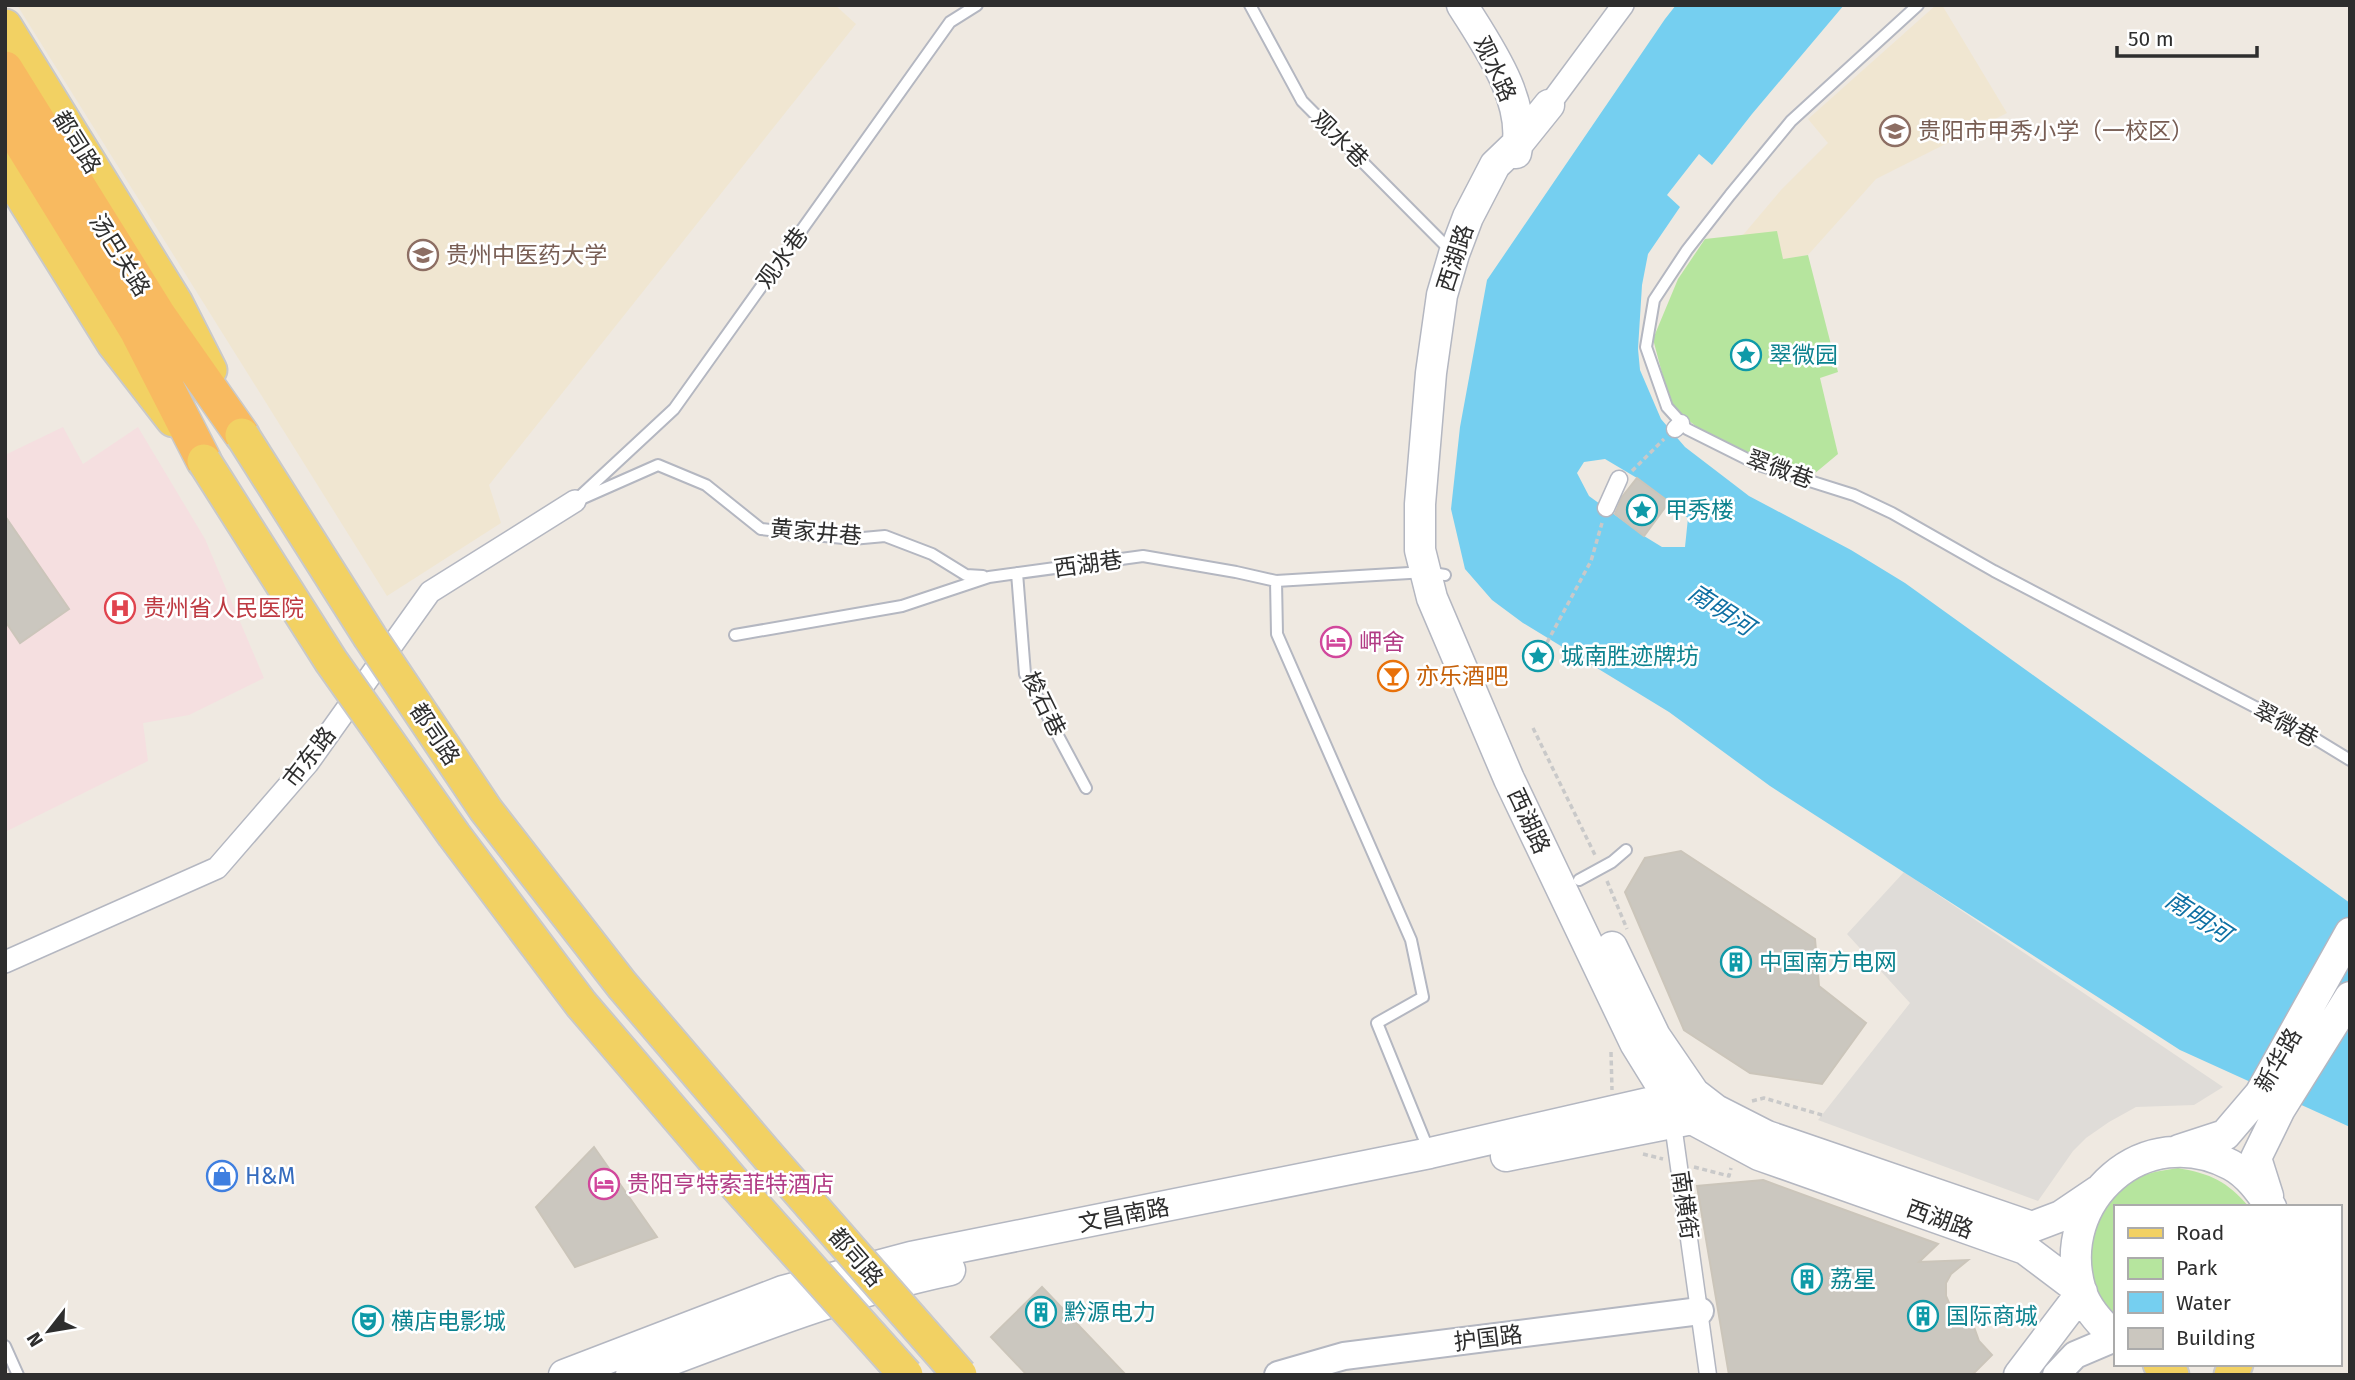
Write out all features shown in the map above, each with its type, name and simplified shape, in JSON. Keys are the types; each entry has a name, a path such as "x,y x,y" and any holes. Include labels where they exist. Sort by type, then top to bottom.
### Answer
{"highway":[{"name":"汤巴关路","path":"5,69 158,315 242,435"},
{"name":"汤巴关路","path":"5,116 137,330 204,461"}],"main road":[{"name":"观水路","path":"1440,5 1481,70 1496,102 1503,171"},
{"name":"观水路","path":"1462,5 1494,57 1513,98 1520,141 1503,171"},
{"name":"都司路","path":"5,26 176,303 242,435 370,637 486,810 622,985 960,1375"},
{"name":"西湖路","path":"1549,105 1468,217 1442,295 1431,373 1420,504 1420,550 1449,589 1527,772 1590,874 1682,1108"},
{"name":"西湖路","path":"1520,141 1549,105"},
{"name":"都司路","path":"5,169 114,344 204,461 331,661 454,835 581,1004 735,1184 906,1375"},
{"name":"西湖路","path":"1503,171 1469,258 1458,297 1447,374 1435,505 1438,546 1432,598 1509,779 1635,1043 1682,1108 1759,1155 2025,1249 2082,1292"},
{"name":"新华路","path":"2271,1205 2256,1158 2270,1101 2350,933"},
{"name":"新华路","path":"2098,1191 2119,1170 2146,1157 2225,1135 2270,1101 2350,997"},
{"name":"西湖路","path":"1682,1108 1716,1110 1767,1136 2032,1227 2061,1216 2098,1191"},
{"name":"文昌南路","path":"564,1375 783,1291 912,1257 1430,1153 1682,1108"},
{"name":"文昌南路","path":"631,1375 799,1312 922,1276 1682,1108"},
{"path":"2175,1151 2205,1154 2232,1166 2255,1184 2271,1205"},
{"path":"2098,1191 2081,1222 2075,1257 2082,1292 2095,1317 2114,1337"},
{"path":"2019,1375 2082,1292"}],"street":[{"name":"西湖路","path":"1549,105 1623,5"},
{"path":"1606,508 1619,479"},
{"name":"市东路","path":"5,962 217,867 307,763 430,592 575,501"},
{"name":"南横街","path":"1682,1108 1708,1375"},
{"name":"护国路","path":"1278,1375 1344,1356 1700,1311"},
{"path":"2056,1375 2075,1355 2114,1338"}],"lane":[{"name":"观水巷","path":"575,501 674,409 950,22 977,5"},
{"name":"观水巷","path":"1250,5 1302,101 1454,254"},
{"name":"翠微巷","path":"1918,5 1791,121 1723,204 1654,300 1646,347 1667,407 1678,426 1759,465 1854,495 1892,513 1994,571 2350,760"},
{"name":"黄家井巷","path":"575,501 659,465 706,485 761,530 852,539 885,536 932,554 966,575 989,577"},
{"name":"西湖巷","path":"735,635 901,606 989,577 1143,556 1276,581 1436,573"},
{"name":"梭石巷","path":"1017,573 1025,674 1086,788"},
{"path":"1276,581 1277,634 1411,940 1423,998 1377,1023 1430,1153"},
{"path":"1590,874 1626,850"},
{"path":"5,1346 18,1375"}],"path":[{"path":"1619,479 1630,474 1678,426"},
{"path":"1543,650 1591,561 1606,508"},
{"path":"1533,728 1590,874 1610,888"},
{"path":"1611,1048 1611,1082"},
{"path":"1705,1170 1729,1176 1732,1165"}],"shaded area":[{"name":"贵州中医药大学","path":"17,5 835,5 856,24 489,485 501,523 387,596"},
{"name":"贵阳市甲秀小学（一校区）","path":"1936,5 1942,5 2007,113 1876,179 1808,255 1783,259 1743,235 1781,190 1828,143 1808,119"},
{"name":"贵州省人民医院","path":"63,427 83,464 138,427 205,539 264,678 189,715 143,723 148,761 5,832 5,455"},
{"path":"1904,872 2223,1087 2194,1105 2136,1107 2109,1122 2073,1151 2038,1201 1818,1120 1910,1003 1847,934"}],"green space":[{"name":"翠微园","path":"1777,231 1783,259 1808,255 1838,372 1820,378 1838,454 1814,474 1766,463 1710,437 1671,407 1653,339 1678,279 1705,239"},
{"path":"2178,1168 2200,1173 2226,1185 2247,1205 2114,1205 2114,1321 2098,1298 2091,1281 2088,1251 2091,1236 2095,1222 2111,1196 2128,1182"}],"water":[{"name":"南明河","path":"1676,5 1844,5 1712,165 1699,154 1667,195 1680,207 1648,254 1642,285 1638,349 1640,370 1661,419 1685,447 1749,496 1851,550 1905,583 2350,903 2350,1127 2180,1050 1770,786 1669,712 1523,623 1492,600 1465,569 1451,509 1460,427 1487,280","holes":["1605,459 1637,478 1688,518 1685,547 1662,547 1644,536 1589,496 1577,473 1584,462"]}],"building":[{"path":"1637,478 1669,502 1644,536 1615,514 1622,497"},
{"path":"5,516 69,609 20,643 5,621"},
{"name":"中国南方电网","path":"1681,851 1815,939 1819,986 1866,1023 1822,1084 1750,1073 1684,1030 1625,892 1645,858"},
{"path":"594,1147 657,1237 575,1267 536,1207"},
{"name":"荔星","path":"1763,1180 1938,1244 1919,1262 1968,1260 1951,1274 1946,1283 1946,1296 1953,1312 1974,1327 1979,1341 1992,1355 1972,1375 1729,1375 1697,1186"},
{"name":"黔源电力","path":"1042,1287 1126,1375 1027,1375 991,1337"}],"place":[{"name":"贵阳市甲秀小学（一校区）","path":"1895,131"},
{"name":"贵州中医药大学","path":"423,255"},
{"name":"翠微园","path":"1746,355"},
{"name":"甲秀楼","path":"1642,510"},
{"name":"贵州省人民医院","path":"120,608"},
{"name":"岬舍","path":"1336,642"},
{"name":"城南胜迹牌坊","path":"1538,656"},
{"name":"亦乐酒吧","path":"1393,676"},
{"name":"中国南方电网","path":"1736,962"},
{"name":"H&M","path":"222,1176"},
{"name":"贵阳亨特索菲特酒店","path":"604,1184"},
{"name":"荔星","path":"1807,1279"},
{"name":"黔源电力","path":"1041,1312"},
{"name":"国际商城","path":"1923,1316"},
{"name":"横店电影城","path":"368,1321"}]}
